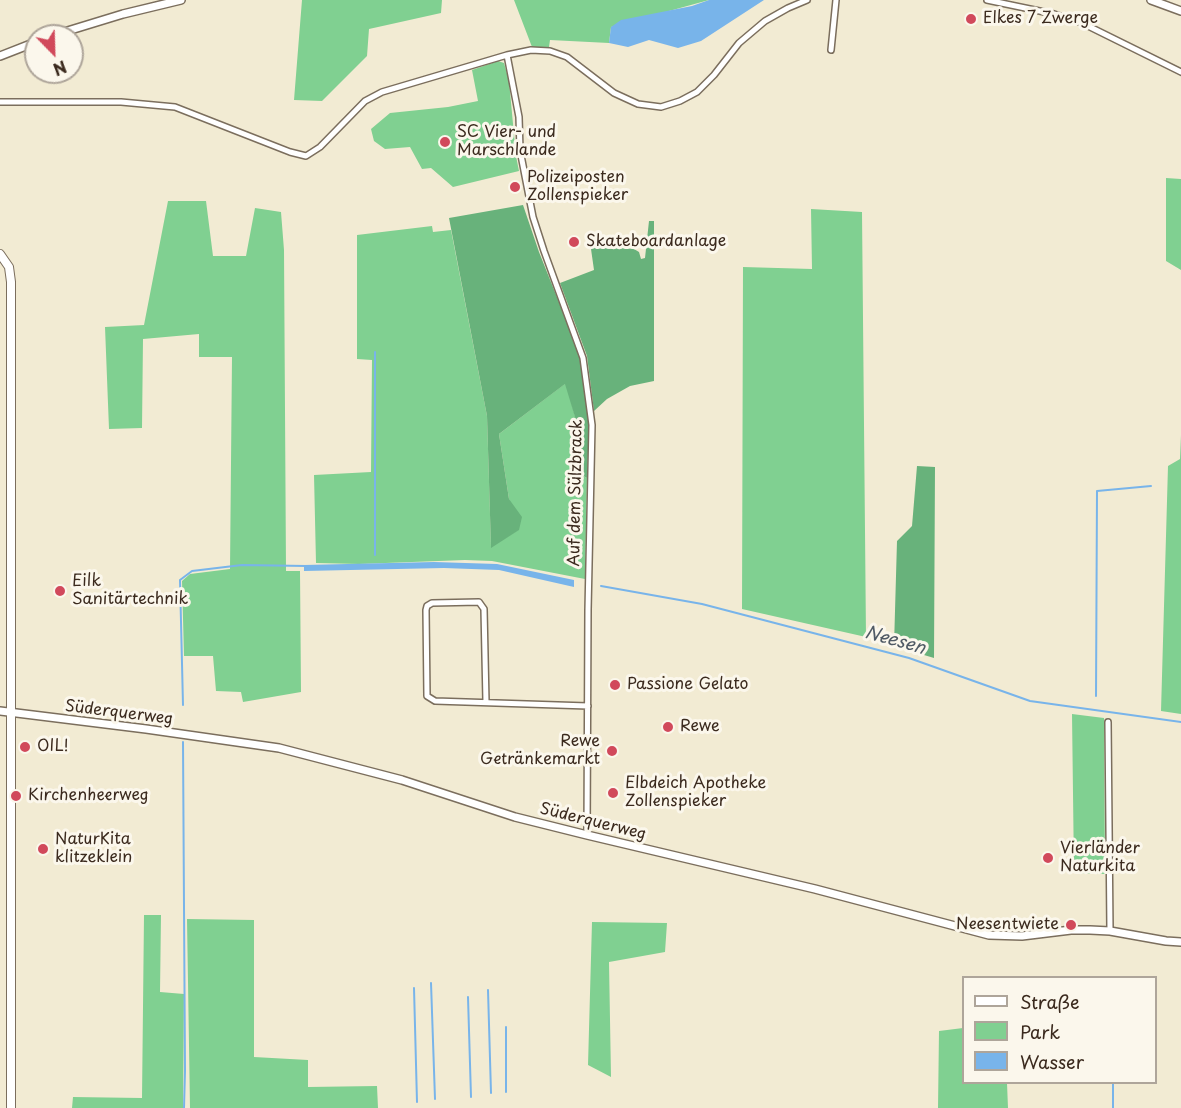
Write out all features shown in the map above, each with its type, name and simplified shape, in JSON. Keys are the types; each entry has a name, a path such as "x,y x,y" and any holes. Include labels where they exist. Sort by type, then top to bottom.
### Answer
{"main road":[{"path":"0,254 9,267 11,282 11,1108"}],"street":[{"path":"84,26 181,0"},
{"path":"0,102 121,102 175,106 306,156 320,147 364,101 382,92 507,55 531,51 550,51 567,57 614,93 638,104 661,107 697,92 739,44 765,21 807,0"},
{"path":"831,50 836,0"},
{"path":"987,0 1054,14 1082,23 1181,72"},
{"path":"1150,0 1181,12"},
{"path":"0,56 24,47"},
{"name":"Auf dem Sülzbrack","path":"507,55 519,117 520,150 533,217 583,358 592,425 587,835"},
{"path":"486,702 484,609 479,602 432,603 427,606 426,610 428,696 435,701 588,706"},
{"name":"Süderquerweg","path":"0,711 279,748 402,780 515,817 989,935 1022,936 1072,930 1110,931 1181,942"},
{"path":"1108,722 1110,931"}],"green space":[{"path":"302,0 442,0 441,13 369,29 367,56 322,101 294,100"},
{"path":"514,0 709,0 611,27 609,43 550,40 549,47 532,47"},
{"name":"SC Vier- und Marschlande","path":"498,61 504,63 509,81 519,171 453,187 431,168 422,169 410,147 385,149 374,141 371,129 390,113 448,107 478,101 472,70"},
{"path":"1166,178 1181,179 1181,270 1166,261"},
{"path":"168,201 206,201 213,256 246,256 255,208 281,212 284,250 286,571 300,571 301,692 243,702 241,692 216,691 213,656 184,656 182,581 190,574 230,569 232,357 199,357 199,334 143,339 142,428 109,429 105,327 144,325"},
{"path":"523,205 582,360 589,424 587,478 574,471 578,427 565,384 499,434 509,499 522,517 519,530 491,548 487,416 449,218"},
{"path":"811,209 862,212 866,637 742,609 743,267 812,269"},
{"path":"649,221 654,221 654,381 630,386 607,399 594,411 587,356 560,283 594,270 589,235 591,234 602,235 607,248 634,249 639,252 641,259 645,258"},
{"path":"432,226 433,232 451,230 487,416 491,547 518,530 509,499 499,434 566,383 578,427 574,471 587,478 585,579 492,561 316,563 314,475 371,472 372,360 357,359 357,235"},
{"path":"1181,435 1181,714 1161,711 1168,466 1180,459"},
{"path":"917,466 935,467 934,658 894,646 897,541 912,526"},
{"path":"1072,714 1104,718 1105,874 1074,873"},
{"path":"144,915 161,915 160,992 184,994 183,1108 72,1108 73,1097 142,1098"},
{"path":"187,919 254,920 254,1057 308,1060 308,1087 377,1086 378,1108 190,1108"},
{"path":"592,922 667,923 665,952 609,962 611,1077 588,1065"},
{"path":"962,1028 962,1084 1007,1084 1008,1108 938,1108 939,1031"}],"water":[{"path":"709,0 764,0 701,41 678,48 649,40 628,47 609,43 611,27 621,20 692,6"},
{"path":"434,562 497,564 574,580 574,587 499,570 444,568 304,571 304,565"}],"waterway":[{"path":"375,352 375,555"},
{"path":"1096,696 1097,491 1151,486"},
{"path":"183,705 180,580 192,571 242,565 306,566"},
{"name":"Neesen","path":"601,586 702,604 909,658 1030,701 1181,722"},
{"path":"183,742 184,1108"},
{"path":"431,983 435,1099"},
{"path":"414,988 417,1102"},
{"path":"488,990 491,1093"},
{"path":"468,997 471,1097"},
{"path":"506,1027 506,1092"},
{"path":"1113,1084 1113,1108"}],"place":[{"name":"Elkes 7 Zwerge","path":"971,19"},
{"name":"SC Vier- und Marschlande","path":"445,142"},
{"name":"Polizeiposten Zollenspieker","path":"515,187"},
{"name":"Skateboardanlage","path":"574,242"},
{"name":"Eilk Sanitärtechnik","path":"60,591"},
{"name":"Passione Gelato","path":"615,685"},
{"name":"Rewe","path":"668,727"},
{"name":"OIL!","path":"25,747"},
{"name":"Rewe Getränkemarkt","path":"612,751"},
{"name":"Elbdeich Apotheke Zollenspieker","path":"613,793"},
{"name":"Kirchenheerweg","path":"16,796"},
{"name":"NaturKita klitzeklein","path":"43,849"},
{"name":"Vierländer Naturkita","path":"1048,858"},
{"name":"Neesentwiete","path":"1071,925"}]}
